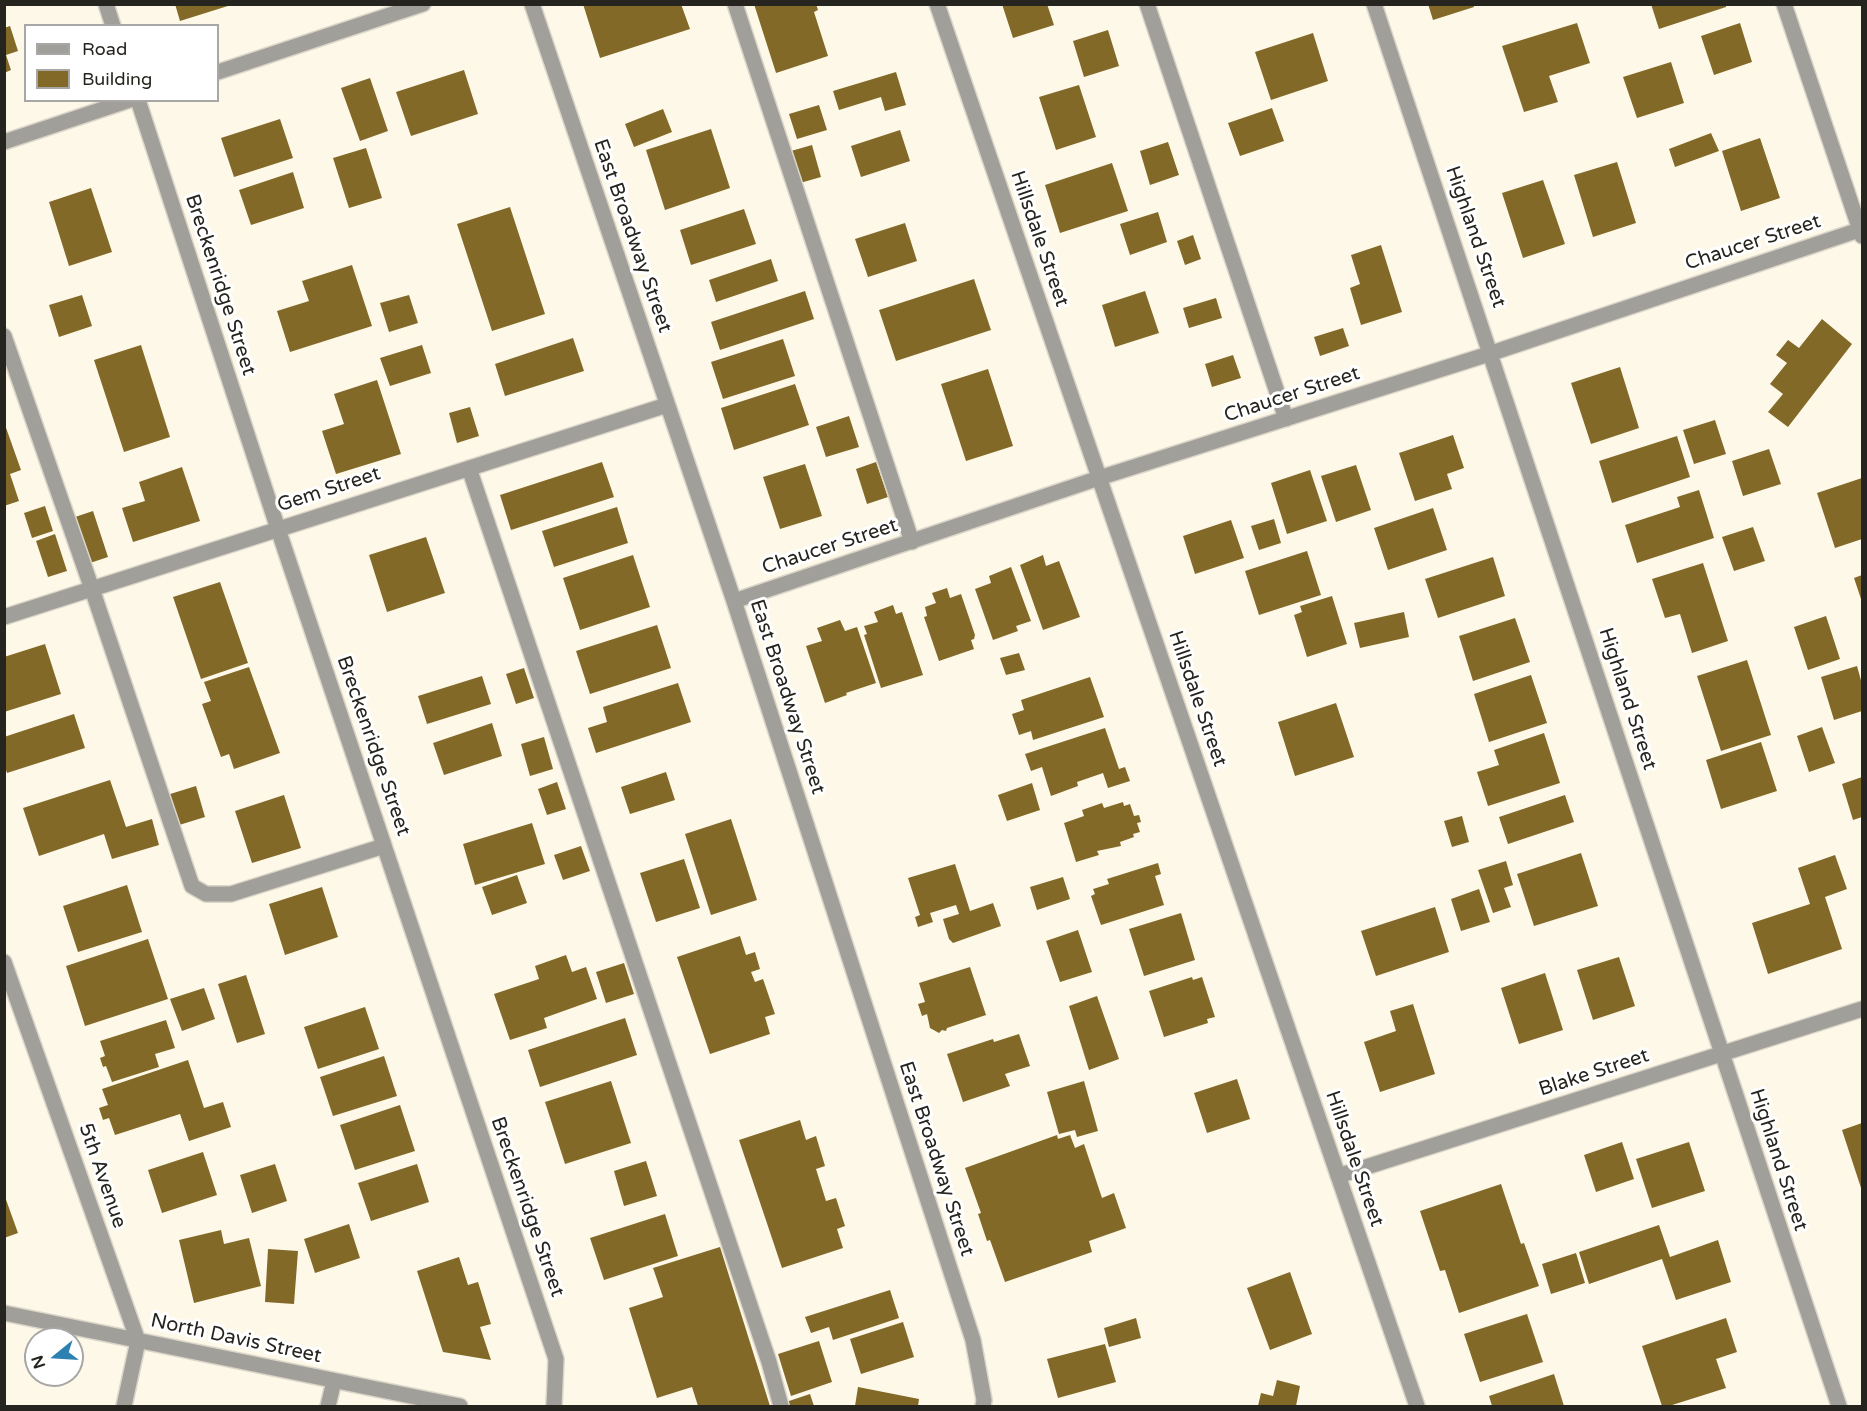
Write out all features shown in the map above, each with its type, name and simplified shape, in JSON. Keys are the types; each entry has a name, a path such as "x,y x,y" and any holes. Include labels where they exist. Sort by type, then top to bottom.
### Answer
{"street":[{"path":"106,4 112,24"},
{"path":"219,72 423,4"},
{"name":"East Broadway Street","path":"532,4 734,601 973,1340 984,1400 983,1407"},
{"path":"735,4 912,542"},
{"name":"Hillsdale Street","path":"937,4 1417,1407"},
{"path":"1147,4 1286,419"},
{"name":"Highland Street","path":"1374,4 1492,353 1839,1407"},
{"path":"1784,4 1862,232"},
{"path":"4,142 124,102"},
{"name":"Breckenridge Street","path":"139,102 278,529 556,1359 554,1407"},
{"name":"Chaucer Street","path":"734,601 1099,478 1862,232"},
{"path":"4,336 192,886 206,894 231,894 384,846"},
{"name":"Gem Street","path":"4,617 667,405"},
{"path":"469,468 765,1351 781,1407"},
{"name":"5th Avenue","path":"4,962 138,1341"},
{"name":"Blake Street","path":"1338,1176 1863,1009"},
{"name":"North Davis Street","path":"4,1313 460,1407"},
{"path":"124,1407 138,1341"},
{"path":"328,1407 334,1381"}],"building":[{"path":"175,4 231,4 231,5 180,21"},
{"path":"583,4 681,4 690,29 600,58"},
{"path":"754,4 816,4 818,10 814,12 828,56 776,73"},
{"path":"1002,4 1047,4 1054,25 1013,38"},
{"path":"1428,4 1474,4 1474,7 1433,20"},
{"path":"1651,4 1726,4 1726,7 1659,29"},
{"path":"1577,23 1590,63 1549,76 1558,102 1524,112 1502,46"},
{"path":"1740,23 1752,62 1714,75 1701,36"},
{"path":"10,26 18,51 6,55 11,70 4,73 4,28"},
{"path":"1108,30 1119,66 1084,77 1073,41"},
{"path":"1313,33 1328,81 1271,100 1255,52"},
{"path":"1671,62 1684,103 1637,118 1623,77"},
{"path":"464,70 478,114 411,136 396,92"},
{"path":"896,72 906,105 885,111 881,97 839,110 833,91"},
{"path":"370,78 388,131 360,141 341,88"},
{"path":"1079,85 1096,137 1056,150 1039,97"},
{"path":"819,105 827,130 797,139 789,114"},
{"path":"1272,108 1284,141 1240,156 1228,123"},
{"path":"663,109 672,132 634,147 625,124"},
{"path":"280,119 293,158 234,177 221,138"},
{"path":"711,129 730,188 665,210 646,150"},
{"path":"900,130 910,161 861,177 851,146"},
{"path":"1711,133 1719,151 1675,167 1669,149"},
{"path":"1760,138 1780,198 1741,211 1722,151"},
{"path":"1168,142 1179,175 1150,185 1140,151"},
{"path":"812,145 821,177 800,183 791,151"},
{"path":"366,148 382,198 349,208 333,158"},
{"path":"1617,162 1636,223 1593,237 1574,175"},
{"path":"1112,163 1128,211 1060,233 1045,185"},
{"path":"293,172 304,208 251,225 239,190"},
{"path":"1543,180 1565,244 1523,258 1502,193"},
{"path":"91,188 112,252 69,266 49,202"},
{"path":"510,207 545,314 492,331 457,224"},
{"path":"744,209 756,244 691,265 680,230"},
{"path":"1158,212 1167,242 1130,255 1120,224"},
{"path":"905,223 917,261 868,277 855,239"},
{"path":"1193,235 1201,259 1185,265 1177,241"},
{"path":"1381,245 1402,312 1361,325 1350,288 1360,284 1351,255"},
{"path":"771,259 778,281 716,302 709,280"},
{"path":"352,265 372,326 290,352 277,311 309,301 302,281"},
{"path":"974,279 991,330 896,361 879,310"},
{"path":"805,291 814,319 720,350 711,322"},
{"path":"1145,291 1159,333 1115,347 1102,305"},
{"path":"82,295 92,326 59,337 49,305"},
{"path":"409,295 418,323 389,332 380,303"},
{"path":"1216,298 1222,318 1189,328 1183,308"},
{"path":"1822,319 1852,344 1788,427 1768,412 1783,394 1770,384 1787,363 1776,355 1788,340 1799,348"},
{"path":"1343,328 1349,346 1320,356 1314,337"},
{"path":"573,338 584,371 505,396 495,364"},
{"path":"783,339 795,376 723,399 711,362"},
{"path":"141,345 170,437 124,452 94,360"},
{"path":"422,345 431,373 390,386 380,358"},
{"path":"1233,355 1241,378 1212,387 1205,364"},
{"path":"1620,367 1639,428 1591,444 1571,383"},
{"path":"988,369 1013,446 966,461 941,384"},
{"path":"377,380 401,454 336,474 322,431 344,424 334,394"},
{"path":"795,384 809,425 734,450 721,408"},
{"path":"470,407 479,436 457,443 449,413"},
{"path":"849,416 859,447 826,457 816,427"},
{"path":"1715,420 1726,454 1694,464 1683,430"},
{"path":"4,422 21,470 10,474 19,501 4,506"},
{"path":"1453,435 1464,468 1447,474 1452,489 1415,501 1399,453"},
{"path":"1677,436 1690,477 1612,503 1599,461"},
{"path":"1769,449 1781,484 1743,496 1732,461"},
{"path":"602,462 614,497 511,530 500,495"},
{"path":"876,462 888,497 867,504 856,469"},
{"path":"805,464 822,516 780,529 763,477"},
{"path":"1356,465 1371,510 1336,522 1321,476"},
{"path":"182,467 200,521 133,542 122,508 145,501 139,482"},
{"path":"1310,470 1327,521 1287,534 1271,483"},
{"path":"1862,478 1862,539 1835,548 1817,493"},
{"path":"1699,490 1714,538 1637,563 1625,525 1680,507 1677,497"},
{"path":"45,506 53,531 32,538 24,513"},
{"path":"617,507 628,543 554,567 542,531"},
{"path":"1433,508 1447,550 1388,570 1374,528"},
{"path":"93,511 108,557 87,564 72,518"},
{"path":"1274,519 1281,543 1259,550 1251,526"},
{"path":"1231,520 1244,558 1195,574 1183,536"},
{"path":"1753,527 1765,561 1734,571 1722,537"},
{"path":"55,534 67,571 48,577 36,541"},
{"path":"426,537 445,593 387,612 369,555"},
{"path":"1307,551 1321,595 1259,615 1245,571"},
{"path":"633,555 650,607 580,630 563,578"},
{"path":"1043,555 1046,566 1059,561 1080,617 1043,630 1020,565"},
{"path":"1493,557 1505,596 1438,618 1425,579"},
{"path":"1703,563 1728,641 1692,653 1680,614 1665,618 1652,579"},
{"path":"1011,567 1031,621 1016,626 1018,631 993,640 975,589 991,583 989,576"},
{"path":"1862,575 1862,602 1854,578"},
{"path":"220,582 248,663 201,679 173,597"},
{"path":"947,588 950,598 961,594 975,635 971,640 974,649 939,661 924,617 927,616 925,607 936,603 932,593"},
{"path":"1332,596 1347,644 1307,657 1294,615 1302,612 1300,606"},
{"path":"893,605 896,614 902,612 923,675 881,688 864,635 867,634 864,626 878,622 874,612"},
{"path":"1404,612 1409,637 1360,648 1354,623"},
{"path":"1826,616 1840,659 1808,670 1794,627"},
{"path":"1515,618 1530,662 1473,681 1459,636"},
{"path":"840,620 845,631 857,627 876,683 825,703 806,646 822,641 817,628"},
{"path":"657,625 671,668 590,694 576,651"},
{"path":"45,644 61,694 4,712 4,657"},
{"path":"1019,653 1025,670 1006,675 1000,658"},
{"path":"1747,660 1771,735 1721,751 1697,676"},
{"path":"1857,666 1862,684 1862,711 1834,720 1821,677"},
{"path":"249,667 280,753 234,769 229,754 221,757 202,704 211,701 204,682"},
{"path":"524,668 534,698 516,704 506,674"},
{"path":"1531,675 1547,723 1489,742 1474,694"},
{"path":"482,676 491,704 427,724 418,696"},
{"path":"1090,677 1104,717 1033,740 1031,731 1019,735 1012,714 1024,710 1021,700"},
{"path":"678,683 691,722 596,753 588,728 607,722 603,707"},
{"path":"1336,703 1354,757 1295,776 1278,722"},
{"path":"74,714 85,748 7,773 4,764 4,737"},
{"path":"492,723 502,756 444,775 433,743"},
{"path":"1822,727 1835,763 1809,772 1797,736"},
{"path":"1105,728 1119,769 1125,767 1130,781 1108,788 1103,773 1077,782 1078,786 1051,796 1042,767 1031,771 1025,754"},
{"path":"1544,733 1560,783 1488,806 1477,772 1499,765 1494,750"},
{"path":"544,737 553,769 530,776 521,744"},
{"path":"1761,742 1777,791 1721,809 1706,760"},
{"path":"666,772 675,800 630,814 621,787"},
{"path":"1862,777 1862,817 1853,820 1842,784"},
{"path":"110,780 126,827 152,819 159,845 112,859 104,834 39,856 23,808"},
{"path":"557,782 566,809 547,815 538,789"},
{"path":"1032,783 1040,810 1007,821 998,795"},
{"path":"196,786 205,817 176,826 167,795"},
{"path":"284,795 301,848 252,863 235,811"},
{"path":"1565,795 1574,822 1508,844 1499,817"},
{"path":"1123,802 1124,806 1130,804 1134,816 1139,815 1141,822 1137,823 1140,832 1120,842 1121,846 1097,851 1099,855 1076,862 1064,823 1084,816 1082,810 1102,803 1104,808"},
{"path":"1462,816 1469,842 1452,847 1444,821"},
{"path":"731,819 757,900 711,915 685,834"},
{"path":"532,823 545,864 475,885 463,844"},
{"path":"581,846 590,871 563,880 554,855"},
{"path":"1581,853 1598,906 1534,926 1517,874"},
{"path":"1835,855 1847,889 1825,897 1842,949 1768,974 1752,923 1810,904 1798,868"},
{"path":"684,859 700,908 656,922 640,873"},
{"path":"1506,861 1513,885 1504,888 1511,907 1493,913 1478,870"},
{"path":"1158,863 1161,874 1155,876 1164,905 1101,925 1091,896 1095,894 1093,889 1109,884 1107,879"},
{"path":"955,864 970,911 993,903 1001,926 953,943 949,939 943,919 959,914 956,905 930,913 933,922 918,927 915,917 920,915 908,878"},
{"path":"517,875 527,903 492,915 482,887"},
{"path":"1063,877 1070,899 1037,910 1030,887"},
{"path":"127,885 142,932 78,952 63,906"},
{"path":"322,887 338,937 285,955 269,904"},
{"path":"1479,889 1490,922 1461,931 1451,899"},
{"path":"1435,907 1449,952 1376,976 1361,931"},
{"path":"1181,913 1195,960 1144,976 1129,929"},
{"path":"1078,930 1092,972 1060,982 1046,941"},
{"path":"740,936 746,955 755,952 760,969 751,972 755,982 763,979 775,1014 765,1017 770,1034 710,1054 677,957"},
{"path":"148,939 168,999 85,1026 66,966"},
{"path":"566,955 572,972 586,967 597,999 544,1018 547,1028 510,1040 494,994 539,979 535,966"},
{"path":"1619,957 1635,1006 1593,1020 1577,970"},
{"path":"624,963 634,994 606,1003 596,972"},
{"path":"970,967 986,1015 947,1028 946,1031 942,1030 939,1033 930,1028 927,1014 922,1016 918,1004 925,1002 919,983"},
{"path":"1545,973 1563,1030 1519,1044 1501,988"},
{"path":"246,975 265,1034 237,1043 218,984"},
{"path":"1192,977 1193,980 1202,977 1215,1017 1207,1019 1208,1023 1164,1037 1149,991"},
{"path":"204,988 215,1019 182,1031 170,999"},
{"path":"1097,996 1119,1059 1089,1070 1069,1006"},
{"path":"1413,1004 1435,1074 1380,1092 1364,1042 1396,1031 1390,1011"},
{"path":"365,1007 379,1049 318,1069 304,1027"},
{"path":"625,1018 637,1055 540,1087 528,1050"},
{"path":"166,1020 175,1048 155,1054 159,1067 112,1082 100,1058 105,1056 100,1041"},
{"path":"1019,1034 1030,1066 1005,1074 1010,1086 963,1102 947,1054 993,1039 994,1042"},
{"path":"384,1056 397,1096 333,1116 320,1077"},
{"path":"188,1060 204,1108 223,1102 231,1127 189,1141 180,1114 115,1135 109,1118 103,1120 99,1108 108,1105 102,1089"},
{"path":"1237,1079 1250,1119 1207,1133 1194,1093"},
{"path":"611,1081 631,1143 565,1164 545,1102"},
{"path":"1084,1081 1098,1131 1077,1137 1075,1130 1059,1134 1047,1092"},
{"path":"400,1105 415,1151 355,1170 340,1125"},
{"path":"800,1120 806,1140 816,1136 825,1166 816,1169 826,1201 836,1198 845,1226 837,1229 843,1248 782,1268 739,1140"},
{"path":"1862,1123 1862,1191 1842,1130"},
{"path":"1057,1135 1058,1139 1070,1135 1075,1148 1084,1144 1102,1198 1114,1193 1126,1228 1089,1241 1092,1252 1005,1282 990,1240 987,1241 978,1214 981,1213 965,1168"},
{"path":"1622,1142 1634,1179 1596,1192 1584,1155"},
{"path":"1689,1142 1705,1191 1652,1208 1636,1159"},
{"path":"203,1152 217,1195 162,1213 148,1170"},
{"path":"646,1161 657,1196 624,1206 614,1171"},
{"path":"275,1164 287,1201 252,1213 240,1175"},
{"path":"417,1164 429,1202 371,1221 358,1183"},
{"path":"1501,1184 1521,1244 1524,1243 1539,1286 1459,1313 1445,1270 1440,1271 1420,1211"},
{"path":"4,1194 18,1233 4,1238"},
{"path":"665,1214 678,1256 604,1280 590,1238"},
{"path":"349,1224 360,1258 315,1273 304,1239"},
{"path":"1659,1225 1670,1257 1718,1240 1731,1282 1676,1300 1662,1259 1589,1284 1579,1252"},
{"path":"221,1230 224,1244 249,1238 261,1286 194,1303 179,1240"},
{"path":"720,1247 770,1406 698,1406 692,1387 657,1398 629,1308 663,1297 653,1268"},
{"path":"268,1249 298,1251 294,1304 265,1302"},
{"path":"1576,1253 1585,1283 1551,1294 1542,1264"},
{"path":"459,1257 468,1285 478,1282 491,1324 480,1327 491,1360 443,1352 417,1271"},
{"path":"1290,1272 1312,1334 1270,1350 1247,1288"},
{"path":"890,1290 899,1318 833,1340 829,1327 811,1333 805,1317"},
{"path":"1527,1314 1543,1362 1480,1382 1464,1334"},
{"path":"1136,1318 1141,1338 1109,1347 1104,1328"},
{"path":"1726,1318 1737,1352 1716,1359 1726,1388 1669,1406 1662,1406 1642,1346"},
{"path":"903,1322 914,1357 861,1374 850,1339"},
{"path":"819,1341 832,1382 791,1396 778,1354"},
{"path":"1105,1344 1116,1382 1058,1398 1047,1359"},
{"path":"1554,1374 1564,1406 1492,1406 1489,1396"},
{"path":"1277,1380 1300,1386 1296,1406 1258,1406 1261,1393 1273,1396"},
{"path":"858,1387 919,1399 918,1406 855,1406"},
{"path":"810,1394 814,1406 788,1406 786,1402"}]}
